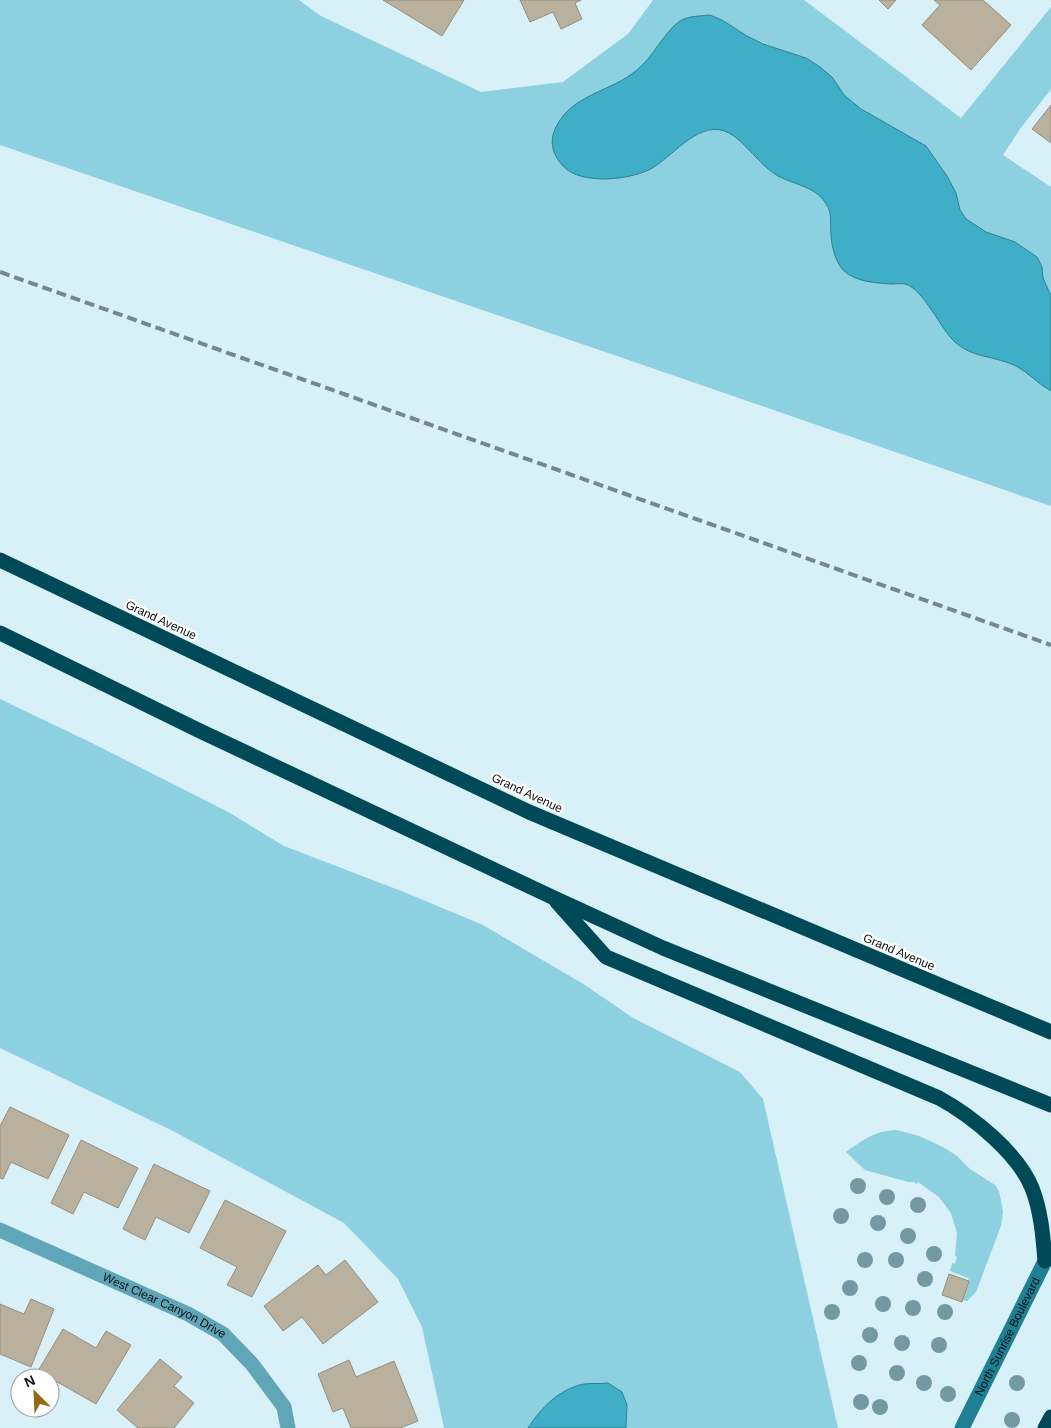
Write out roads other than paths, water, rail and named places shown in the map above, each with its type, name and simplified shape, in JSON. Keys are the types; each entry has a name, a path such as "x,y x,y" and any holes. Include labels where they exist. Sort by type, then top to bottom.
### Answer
{"highway":[{"name":"Grand Avenue","path":"0,560 529,812 1051,1032"},
{"path":"0,633 218,739 664,948 1051,1105"},
{"path":"552,897 606,957 939,1098 967,1115 1008,1152 1028,1180 1033,1190 1041,1222 1045,1261"},
{"path":"1044,1428 1051,1417"}],"street":[{"name":"West Clear Canyon Drive","path":"0,1230 188,1314 223,1334 252,1364 284,1407 288,1428"},
{"name":"North Sunrise Boulevard","path":"962,1428 1045,1261 1051,1244"},
{"path":"1044,1428 1051,1408"}],"railway":[{"path":"0,272 1051,645"}]}
